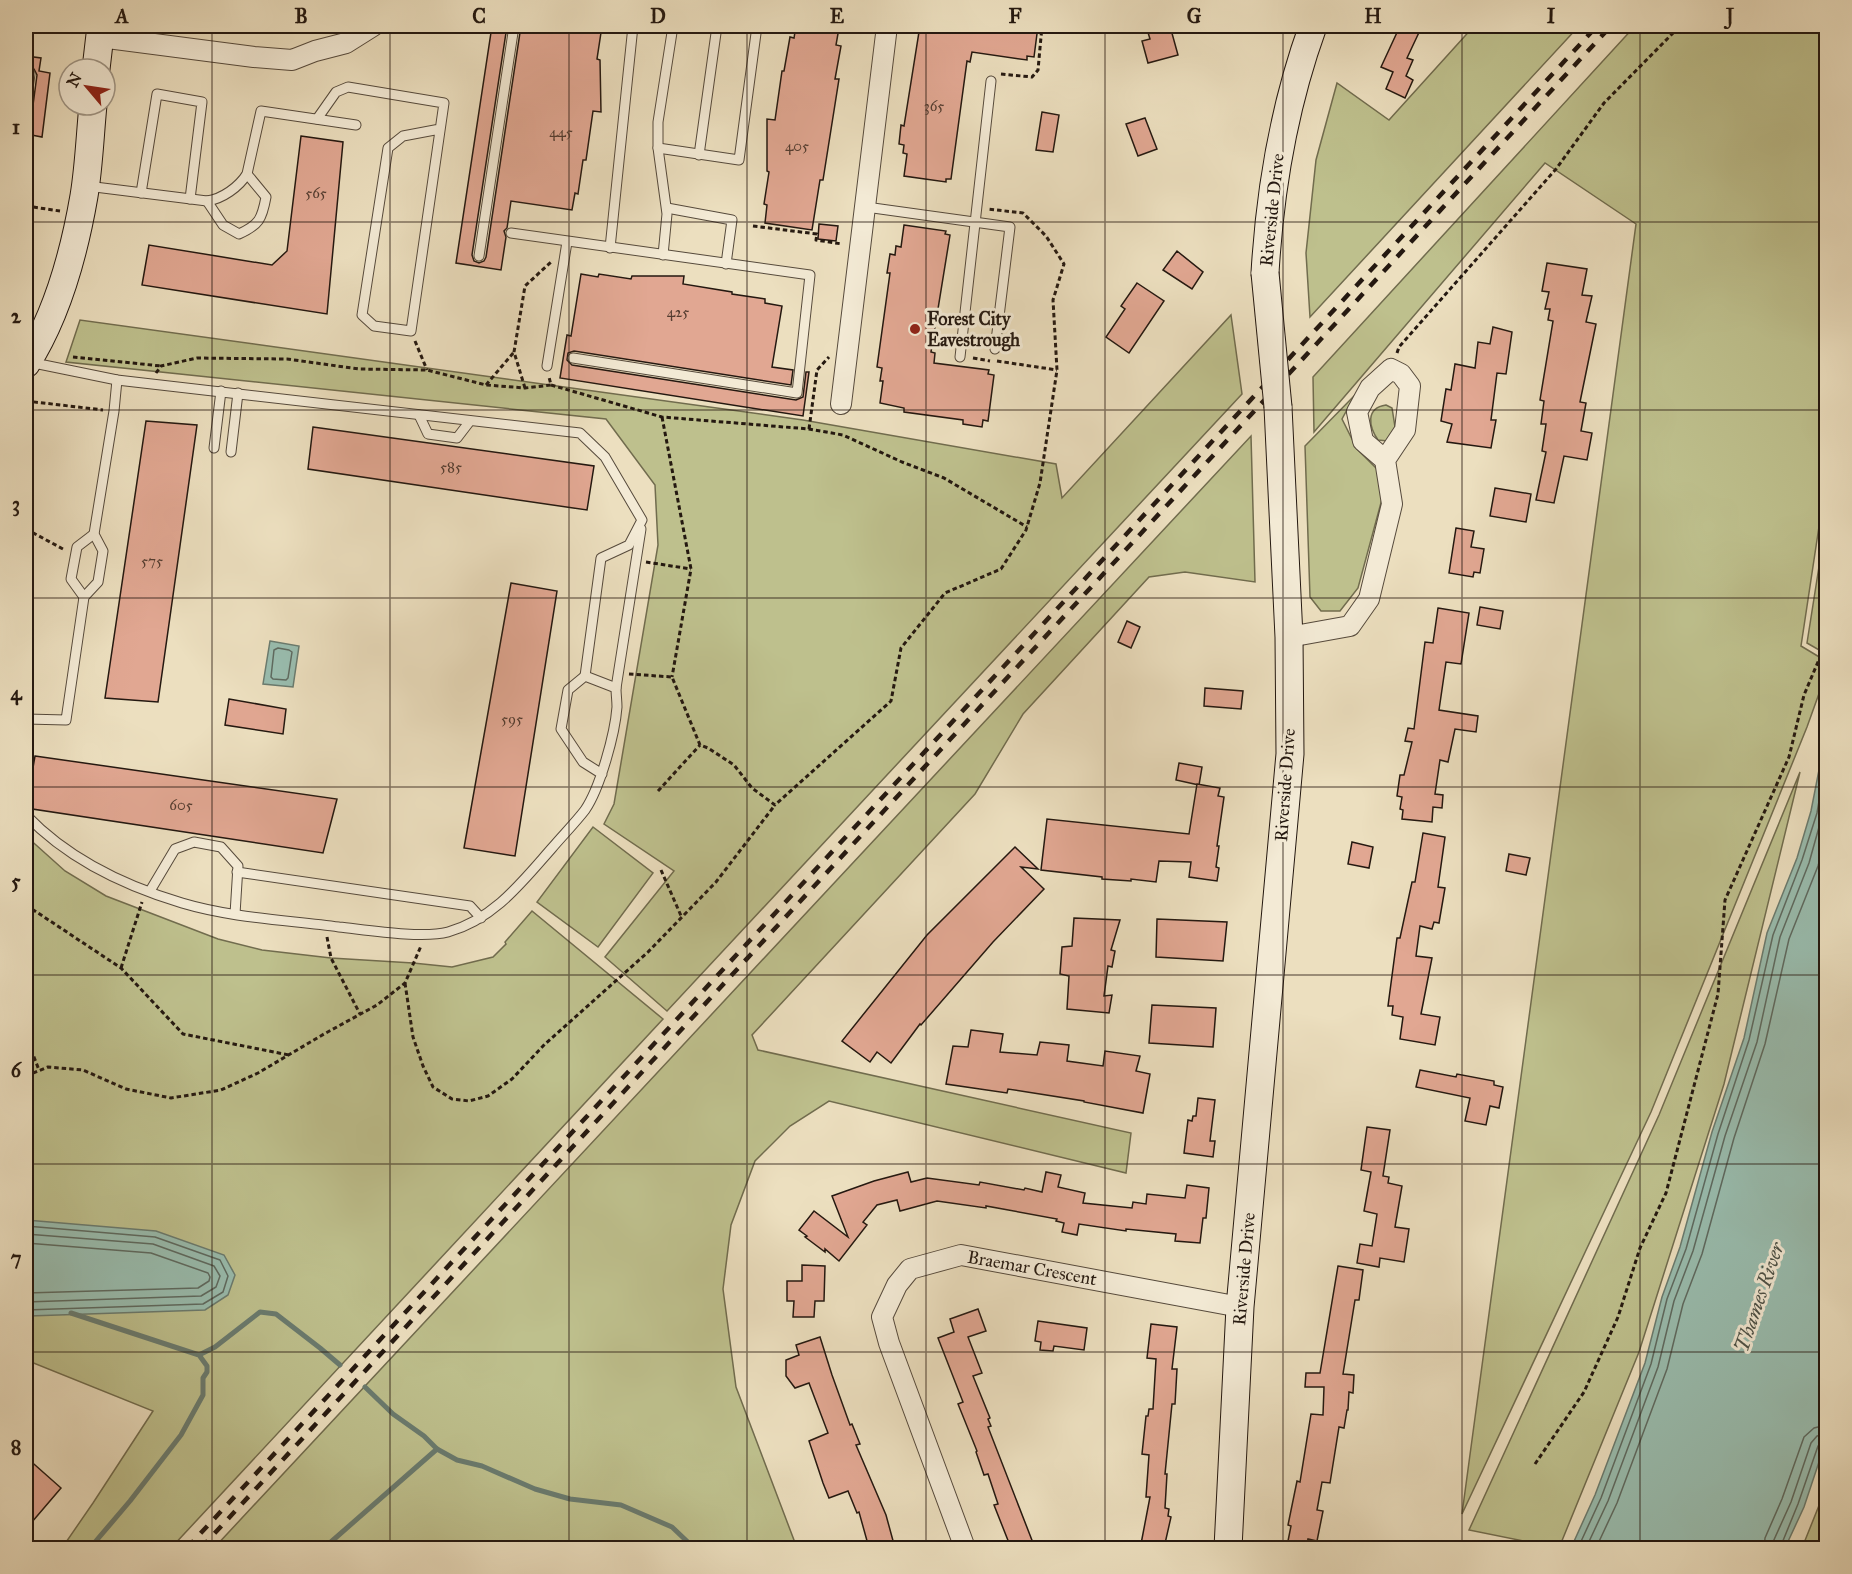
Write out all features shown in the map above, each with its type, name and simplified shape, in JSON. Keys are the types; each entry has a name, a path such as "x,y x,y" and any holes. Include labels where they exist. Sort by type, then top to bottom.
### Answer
{"main road":[{"name":"Riverside Drive","path":"1228,1548 1240,1306 1290,754 1289,638 1278,407 1265,273 1268,220 1281,138 1313,26"},
{"path":"97,57 100,31"},
{"path":"26,363 46,326 69,267 85,186 92,117"}],"street":[{"path":"100,31 254,57 292,60 346,43 373,26"},
{"path":"841,404 887,26"},
{"path":"1289,638 1350,626 1370,599 1392,504 1385,460 1363,441 1357,412 1370,388 1391,369 1401,374 1410,386 1405,430 1385,460"},
{"name":"Braemar Crescent","path":"965,1548 882,1317 897,1285 910,1269 961,1255 1240,1306"}],"lane":[{"path":"479,256 514,26"},
{"path":"610,248 633,26"},
{"path":"663,255 667,208 658,148 658,122 673,26"},
{"path":"699,155 717,26"},
{"path":"658,148 739,160 758,26"},
{"path":"26,74 30,74 26,104"},
{"path":"960,357 991,81"},
{"path":"317,119 336,92 348,87 444,103 411,332 374,326 362,315 388,148 403,136 440,129"},
{"path":"141,193 157,94 202,102 189,199"},
{"path":"85,186 207,201 219,200 247,174 261,111 356,125"},
{"path":"207,201 223,225 239,234 254,228 263,215 266,197 247,174"},
{"path":"866,207 1010,227 995,349"},
{"path":"667,208 732,220 726,264"},
{"path":"511,233 566,245 610,248 810,275 797,393 573,358"},
{"path":"547,366 566,245"},
{"path":"549,354 560,356"},
{"path":"26,363 117,380 580,433 605,457 642,520 616,688 617,706 602,774 586,809 508,898 481,918 447,932 427,934 378,931 235,914 183,903 100,872 63,847 26,815"},
{"path":"26,719 66,720 84,597 98,582 103,551 94,534 117,380"},
{"path":"214,448 221,391"},
{"path":"231,452 238,393"},
{"path":"419,415 428,434 457,438 471,421"},
{"path":"602,774 583,762 561,729 568,690 585,676 601,558 629,545 642,520"},
{"path":"84,597 71,579 77,547 94,534"},
{"path":"585,676 616,688"},
{"path":"148,890 175,849 194,842 221,847 238,866 235,914"},
{"path":"237,872 470,906 481,918"}],"path":[{"path":"991,81 991,73 1032,77 1038,70 1042,26"},
{"path":"1391,369 1399,347 1556,170 1604,103 1676,30 1677,26"},
{"path":"26,206 60,211"},
{"path":"405,983 413,1037 433,1087 452,1099 469,1101 488,1096 512,1078 545,1044 648,952 716,882 775,805 891,701 901,648 945,593 1001,569 1027,527 1040,483 1057,369 1053,300 1064,264 1046,236 1023,213 976,207"},
{"path":"753,226 817,234 816,240 860,246"},
{"path":"525,388 514,352 525,286 566,245"},
{"path":"411,332 427,370"},
{"path":"809,429 818,370 849,335"},
{"path":"486,385 514,352"},
{"path":"67,356 161,366 197,358 287,359 359,369 427,370 486,385 525,388 551,385 662,417 809,429 843,435 944,478 1027,527"},
{"path":"960,357 1057,369"},
{"path":"149,384 161,366"},
{"path":"547,366 551,385"},
{"path":"26,401 114,411"},
{"path":"662,417 692,569 672,677 700,745 734,765 752,788 775,805"},
{"path":"26,529 76,556"},
{"path":"636,561 692,569"},
{"path":"1535,1464 1584,1392 1618,1317 1640,1248 1666,1193 1718,994 1725,900 1789,757 1804,695 1827,643"},
{"path":"618,674 672,677"},
{"path":"658,791 700,745"},
{"path":"661,870 682,918"},
{"path":"121,968 148,890"},
{"path":"26,905 121,968 183,1034 289,1054"},
{"path":"325,925 331,958 360,1014"},
{"path":"26,1076 48,1067 83,1070 126,1089 171,1098 221,1090 258,1073 377,1005 405,983 427,934"},
{"path":"26,1044 32,1052 39,1071"}],"green space":[{"path":"1474,26 1579,26 1310,317 1306,253 1316,160 1337,83 1389,120"},
{"path":"1635,26 1826,26 1826,522 1820,520 1801,646 1826,661 1826,674 1807,727 1651,1112 1462,1514 1636,224 1545,163 1314,432 1313,377"},
{"path":"1231,315 1242,394 667,1011 605,957 674,871 604,824 614,804 658,545 655,485 606,419 66,362 80,320 803,420 1056,464 1062,498"},
{"path":"1355,395 1342,419 1357,449 1380,472 1382,499 1358,588 1340,611 1321,611 1310,597 1305,446"},
{"path":"1386,405 1392,408 1395,427 1388,441 1378,440 1371,424 1375,410"},
{"path":"1251,436 1255,582 1185,572 1149,577 1023,714 975,794 752,1035 758,1050 1131,1133 1126,1173 829,1101 790,1126 755,1161 731,1225 723,1289 736,1387 797,1548 214,1548"},
{"path":"1826,522 1826,654 1807,643"},
{"path":"1800,772 1724,1084 1639,1352 1559,1548 1469,1530 1659,1115"},
{"path":"593,827 653,873 598,947 537,902"},
{"path":"26,836 65,871 106,896 218,939 262,950 331,958 452,967 493,957 532,911 663,1019 171,1548 62,1548 153,1411 26,1360"},
{"path":"1826,1488 1826,1548 1802,1548"}],"water":[{"path":"270,641 299,646 293,687 263,684"},
{"name":"Thames River","path":"1826,734 1826,1441 1804,1507 1785,1548 1571,1548 1595,1495 1645,1363 1662,1297 1680,1247 1712,1132 1744,1038 1767,933 1797,858 1811,811"},
{"path":"26,1220 156,1231 224,1255 235,1275 228,1295 205,1310 29,1316 26,1315"}],"building":[{"path":"492,26 507,26 472,255 474,261 479,263 486,257 521,26 602,26 597,59 600,60 601,112 593,111 586,160 583,160 578,194 575,193 572,210 511,201 507,228 504,231 506,237 501,270 456,263"},
{"path":"796,26 839,28 836,45 841,46 835,79 839,79 823,180 820,180 812,230 765,223 767,205 764,204 769,172 767,171 767,119 775,120 782,71 784,71 790,37 794,38"},
{"path":"925,26 1038,26 1034,57 1027,56 1027,60 972,52 970,62 967,61 951,179 946,179 946,182 904,176 907,154 903,153 904,145 899,144 919,32 924,33"},
{"path":"1146,26 1170,26 1178,55 1148,63 1142,41 1150,39"},
{"path":"1400,26 1422,26 1407,58 1413,60 1406,76 1413,80 1405,98 1386,89 1393,72 1381,67"},
{"path":"26,56 41,58 39,71 50,73 42,137 26,134 26,111 33,105 37,75 34,69 26,66"},
{"path":"1042,112 1059,115 1053,152 1036,150"},
{"path":"1145,118 1157,149 1138,156 1126,124"},
{"path":"301,136 343,142 327,314 142,285 149,245 272,265 287,251"},
{"path":"819,224 838,226 836,241 818,239"},
{"path":"904,225 946,231 945,234 950,235 931,352 935,353 934,363 989,370 988,374 994,375 988,421 983,420 982,427 963,424 963,420 904,412 904,408 880,403 882,368 877,367 890,273 887,273 890,254 895,255 896,246 901,247"},
{"path":"1177,251 1203,272 1192,289 1163,270"},
{"path":"1547,263 1587,269 1582,295 1592,296 1586,322 1596,324 1580,402 1586,403 1581,431 1592,433 1587,460 1564,456 1554,503 1536,500 1546,452 1542,451 1546,424 1541,424 1544,401 1540,400 1553,321 1548,320 1550,309 1545,309 1549,292 1542,291"},
{"path":"581,274 631,279 632,276 684,276 683,284 765,299 765,303 782,306 772,367 793,370 791,385 574,351 568,353 567,360 572,365 796,400 803,397 806,372 809,372 803,416 560,378 567,335 571,336"},
{"path":"1137,283 1164,301 1129,353 1106,337 1125,309 1121,306"},
{"path":"1493,327 1512,332 1506,374 1497,373 1491,420 1496,420 1491,448 1447,442 1452,424 1441,421 1446,389 1451,390 1455,364 1475,368 1478,342 1490,344"},
{"path":"146,421 197,425 158,702 105,698"},
{"path":"313,427 594,466 587,510 308,469"},
{"path":"1495,488 1531,494 1526,522 1490,516"},
{"path":"1456,528 1474,531 1471,547 1484,549 1480,573 1474,572 1473,577 1449,573"},
{"path":"511,583 557,591 515,856 464,848"},
{"path":"1480,607 1503,611 1500,629 1477,625"},
{"path":"1438,608 1469,613 1461,664 1446,662 1439,710 1478,716 1476,732 1455,729 1448,762 1440,760 1435,794 1443,795 1442,808 1433,807 1432,822 1402,819 1403,810 1400,809 1402,797 1397,796 1400,775 1404,775 1412,742 1405,741 1408,728 1414,729 1425,642 1433,643"},
{"path":"1127,621 1140,627 1131,648 1118,642"},
{"path":"1205,688 1243,691 1241,709 1204,706"},
{"path":"229,699 286,709 283,734 225,725"},
{"path":"35,756 337,799 323,853 26,808"},
{"path":"1179,763 1202,767 1199,785 1176,780"},
{"path":"1197,784 1220,788 1218,796 1224,797 1217,846 1219,846 1216,867 1219,868 1217,881 1189,877 1191,862 1159,861 1156,882 1102,879 1102,877 1041,870 1047,819 1189,834"},
{"path":"1423,833 1445,837 1438,887 1445,888 1439,923 1434,922 1432,929 1420,926 1416,956 1432,958 1421,1014 1440,1017 1435,1045 1400,1039 1403,1017 1392,1015 1393,1006 1388,1006 1397,938 1400,938 1412,882 1415,882"},
{"path":"1352,842 1373,847 1369,868 1348,864"},
{"path":"1015,847 1038,869 1021,867 1044,889 920,1024 891,1063 877,1052 870,1062 842,1041 927,935"},
{"path":"1509,854 1530,858 1526,875 1506,871"},
{"path":"1074,918 1120,920 1111,950 1115,951 1112,967 1108,966 1104,996 1112,995 1109,1013 1067,1009 1069,976 1060,974 1062,947 1072,946"},
{"path":"1157,919 1227,922 1223,961 1156,957"},
{"path":"1152,1005 1216,1008 1213,1047 1149,1043"},
{"path":"971,1030 1003,1034 1000,1052 1037,1055 1040,1042 1069,1045 1067,1061 1103,1066 1105,1051 1140,1056 1136,1071 1150,1074 1143,1113 1008,1089 1007,1093 946,1084 953,1046 968,1047"},
{"path":"1420,1070 1494,1081 1494,1085 1503,1087 1499,1108 1490,1106 1486,1125 1465,1121 1470,1098 1416,1087"},
{"path":"1198,1098 1215,1100 1210,1141 1215,1141 1213,1157 1184,1153 1188,1120 1192,1121 1193,1116 1196,1116"},
{"path":"1367,1127 1390,1130 1383,1176 1389,1177 1388,1183 1402,1186 1395,1227 1409,1229 1404,1262 1380,1258 1379,1267 1357,1263 1360,1244 1372,1246 1377,1214 1364,1211 1371,1172 1361,1170"},
{"path":"908,1172 911,1182 927,1178 979,1185 980,1182 1042,1192 1046,1172 1061,1175 1058,1187 1085,1193 1083,1203 1132,1208 1133,1202 1146,1204 1147,1194 1185,1198 1187,1185 1209,1188 1206,1218 1203,1218 1200,1243 1175,1241 1176,1234 1126,1229 1126,1231 1079,1224 1077,1235 1062,1232 1064,1223 1056,1221 1057,1219 986,1206 986,1208 937,1201 900,1211 897,1200 877,1205 863,1222 867,1225 839,1261 805,1237 807,1236 799,1230 814,1211 848,1237 832,1196"},
{"path":"802,1265 825,1266 824,1301 815,1301 814,1317 793,1317 794,1301 787,1301 787,1281 802,1281"},
{"path":"1338,1266 1363,1270 1359,1300 1355,1300 1343,1374 1354,1375 1353,1393 1349,1392 1344,1428 1339,1427 1330,1483 1322,1482 1317,1510 1323,1511 1317,1541 1308,1539 1306,1548 1298,1548 1287,1546 1291,1526 1288,1525 1297,1481 1300,1482 1311,1414 1323,1415 1324,1387 1305,1387 1306,1373 1320,1373"},
{"path":"978,1309 986,1331 968,1337 982,1373 973,1376 990,1418 988,1419 991,1426 988,1427 1035,1548 1011,1548 994,1505 998,1504 988,1474 984,1475 958,1404 963,1402 938,1338 954,1332 950,1319"},
{"path":"1038,1321 1087,1328 1084,1350 1054,1346 1053,1351 1040,1350 1041,1342 1035,1341"},
{"path":"1151,1324 1177,1327 1172,1369 1177,1369 1175,1404 1172,1404 1165,1474 1167,1474 1165,1508 1169,1509 1168,1516 1171,1517 1164,1548 1141,1544 1150,1497 1146,1497 1149,1455 1142,1454 1146,1416 1148,1416 1149,1409 1153,1409 1156,1359 1147,1358"},
{"path":"820,1337 850,1425 852,1424 860,1444 856,1445 886,1515 895,1548 869,1548 859,1512 857,1513 848,1491 829,1498 823,1483 809,1441 828,1433 809,1383 795,1388 786,1376 786,1360 799,1355 796,1345"},
{"path":"26,1457 61,1488 26,1529"}],"waterway":[{"path":"199,1355 215,1347 260,1312 276,1314 340,1365"},
{"path":"71,1313 199,1355 207,1366 207,1372 203,1378 203,1395 181,1435 90,1548"},
{"path":"365,1387 393,1414 424,1436 437,1449 457,1460 482,1466 535,1489 570,1499 621,1505 672,1527 694,1548"},
{"path":"324,1548 437,1449"}],"railway":[{"path":"187,1548 1597,26"},
{"path":"201,1548 1611,26"}],"place":[{"name":"Forest City Eavestrough","path":"915,329"}]}
